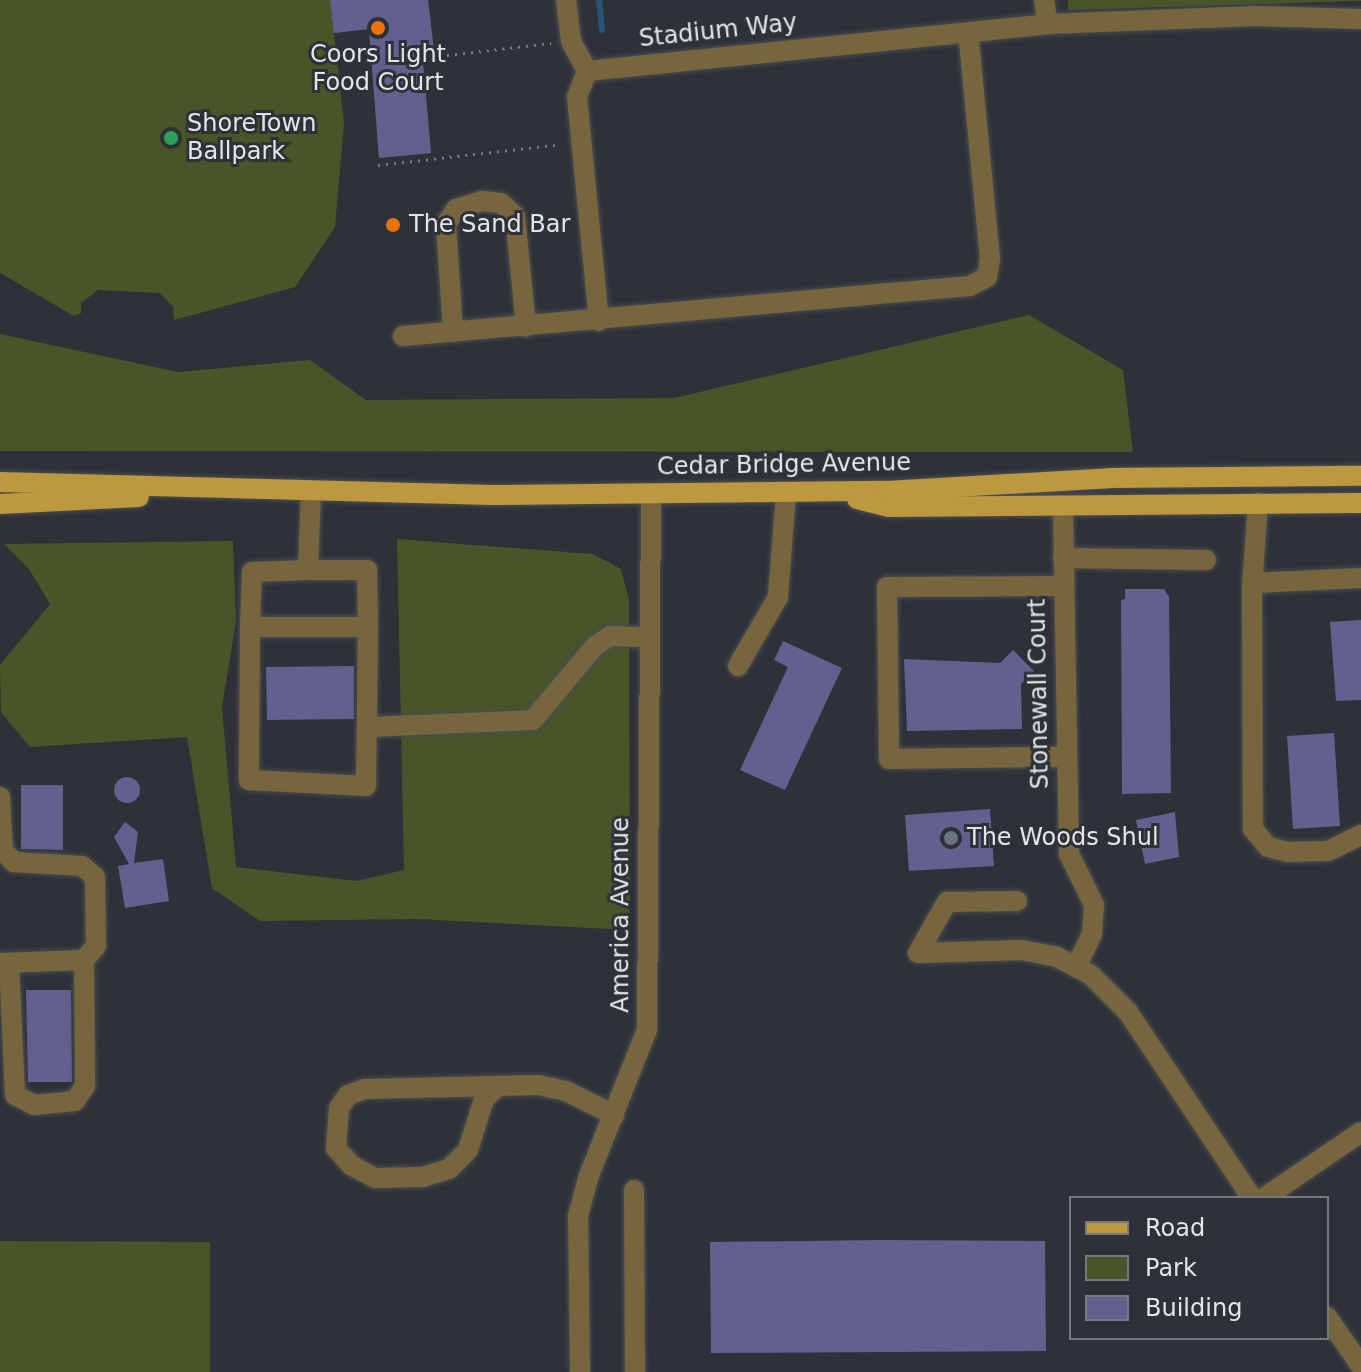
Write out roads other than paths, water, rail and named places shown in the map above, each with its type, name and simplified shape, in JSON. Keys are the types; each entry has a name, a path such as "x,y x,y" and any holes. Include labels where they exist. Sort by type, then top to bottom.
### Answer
{"main road":[{"name":"Cedar Bridge Avenue","path":"0,482 311,492 651,494 825,492 1110,478 1361,476"},
{"name":"Cedar Bridge Avenue","path":"0,504 95,502 207,489"},
{"path":"825,492 889,507 1063,508 1361,503"}],"street":[{"path":"566,0 571,41 587,71 577,97 599,321"},
{"path":"1044,0 1048,24"},
{"name":"Stadium Way","path":"587,71 1048,24 1256,16 1361,19"},
{"path":"403,336 970,286 987,277 990,259 968,32"},
{"path":"453,332 446,224 456,209 482,201 501,203 519,228 526,326"},
{"path":"308,570 311,492"},
{"path":"738,666 778,597 786,492"},
{"name":"America Avenue","path":"580,1372 578,1216 647,1030 647,637 651,494"},
{"path":"1258,503 1253,583 1253,829 1268,847 1288,852 1328,851 1361,835"},
{"name":"Stonewall Court","path":"1063,508 1064,757 1069,854 1094,905 1092,934 1076,967"},
{"path":"1063,558 1206,560"},
{"path":"308,570 367,570 366,786 249,780 252,572 308,570"},
{"path":"1253,583 1361,578"},
{"path":"1063,586 887,587 889,759 1064,757"},
{"path":"250,627 368,627"},
{"path":"367,727 533,720 594,647 610,636 647,637"},
{"path":"0,797 3,851 14,862 82,866 95,877 96,946 84,960 85,1086 67,1104 25,1103 12,1089 4,963 84,960"},
{"path":"1017,901 947,902 918,953 1022,950 1076,967 1128,1012 1251,1196"},
{"path":"498,1086 484,1099 468,1150 449,1169 423,1177 375,1178 352,1166 336,1148 339,1108 348,1095 365,1089 498,1086 566,1091 614,1115"},
{"path":"1267,1196 1361,1132"},
{"path":"634,1190 635,1372"},
{"path":"1329,1320 1361,1366"}],"waterway":[{"path":"599,0 602,30"}],"place":[{"name":"Coors Light Food Court","path":"378,28"},
{"name":"ShoreTown Ballpark","path":"171,138"},
{"name":"The Sand Bar","path":"393,225"},
{"name":"The Woods Shul","path":"951,838"}]}
